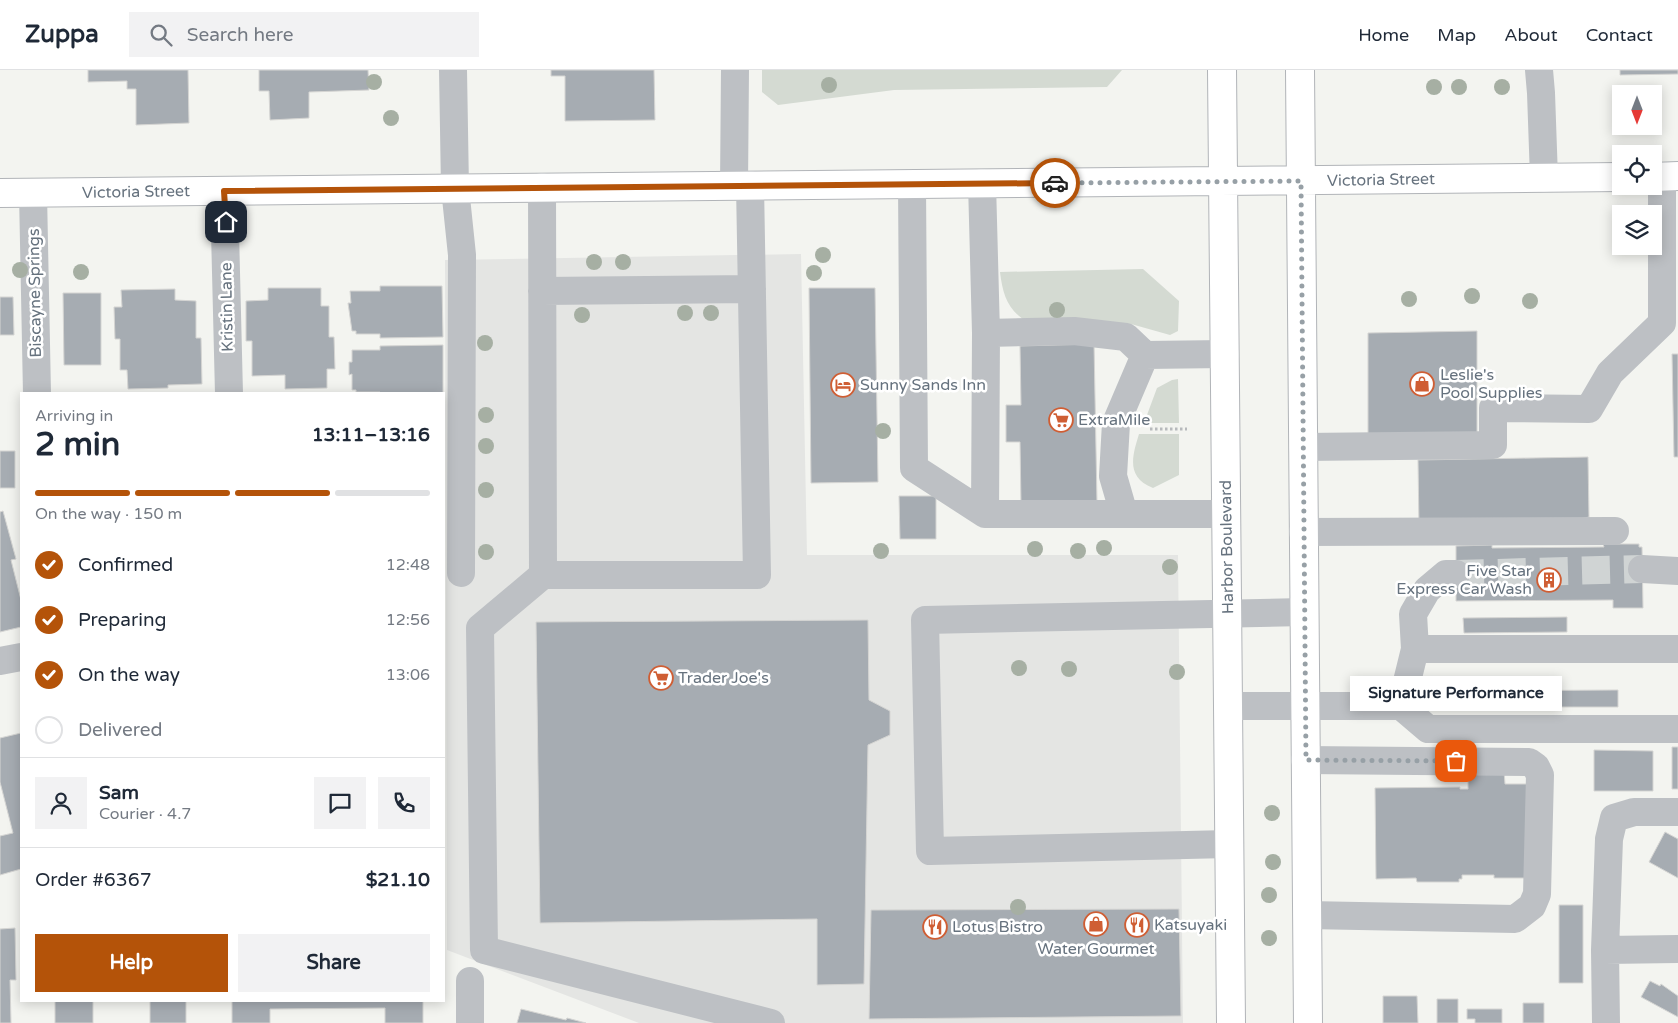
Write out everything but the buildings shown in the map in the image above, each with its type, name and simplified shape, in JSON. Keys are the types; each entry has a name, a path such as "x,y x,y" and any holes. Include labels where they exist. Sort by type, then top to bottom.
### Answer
{"main road":[{"name":"Harbor Boulevard","path":"1222,70 1231,1023"},
{"path":"1300,70 1308,1023"},
{"name":"Victoria Street","path":"0,193 1612,177"}],"street":[{"path":"453,70 455,188 462,255 461,573"},
{"path":"735,70 742,185 752,289 757,575 543,575 480,628 484,950 771,1023"},
{"path":"1539,70 1544,178"},
{"path":"1303,446 1493,445 1493,408 1589,408 1610,373 1662,323 1665,176"},
{"path":"982,183 986,333 985,514"},
{"path":"912,184 914,468 985,514 1226,514"},
{"path":"542,188 543,575"},
{"name":"Kristin Lane","path":"224,191 229,392"},
{"name":"Biscayne Springs","path":"33,193 37,392"},
{"path":"542,292 752,289"},
{"path":"986,333 1074,331 1126,337 1145,355 1225,354"},
{"path":"1124,514 1113,476 1116,423 1145,355"},
{"path":"1303,532 1615,531"},
{"path":"1642,569 1678,571"},
{"path":"1401,706 1415,649 1413,614 1427,590 1446,574 1456,574"},
{"path":"1230,844 930,851 925,620 1304,612"},
{"path":"1415,649 1678,649"},
{"path":"0,661 20,657"},
{"path":"1228,706 1401,706 1428,729 1678,729"},
{"path":"1306,760 1529,762 1536,766 1540,775 1537,894 1532,906 1515,919 1307,915"},
{"path":"1606,1023 1605,950 1609,839 1614,818 1634,812 1678,812"},
{"path":"1605,950 1678,949"},
{"path":"470,981 470,1023"}],"path":[{"path":"1147,429 1187,429"}],"shaded area":[{"path":"762,70 1122,70 1107,87 894,90 778,105 762,92"},
{"path":"801,254 807,555 1178,555 1183,1023 639,1023 447,950 445,260"},
{"path":"1143,269 1179,301 1178,331 1170,335 1131,324 1029,323 1011,308 1005,296 1000,272"},
{"path":"1178,379 1179,423 1144,423 1157,388"},
{"path":"1139,434 1179,434 1179,475 1153,488 1138,478 1133,466 1133,458"}],"tunnel":[{"path":"1456,574 1642,569"}],"way so far":[{"path":"1055,183 1301,181 1306,760 1456,761"}],"place":[{"name":"Leslie's Pool Supplies","path":"1422,384"},
{"name":"Sunny Sands Inn","path":"843,385"},
{"name":"ExtraMile","path":"1061,420"},
{"name":"Five Star Express Car Wash","path":"1549,580"},
{"name":"Trader Joe's","path":"661,678"},
{"name":"Signature Performance","path":"1456,761"},
{"name":"Water Gourmet","path":"1096,924"},
{"name":"Katsuyaki","path":"1137,925"},
{"name":"Lotus Bistro","path":"935,927"}],"route":[{"path":"226,222 224,191 1055,183"}]}
